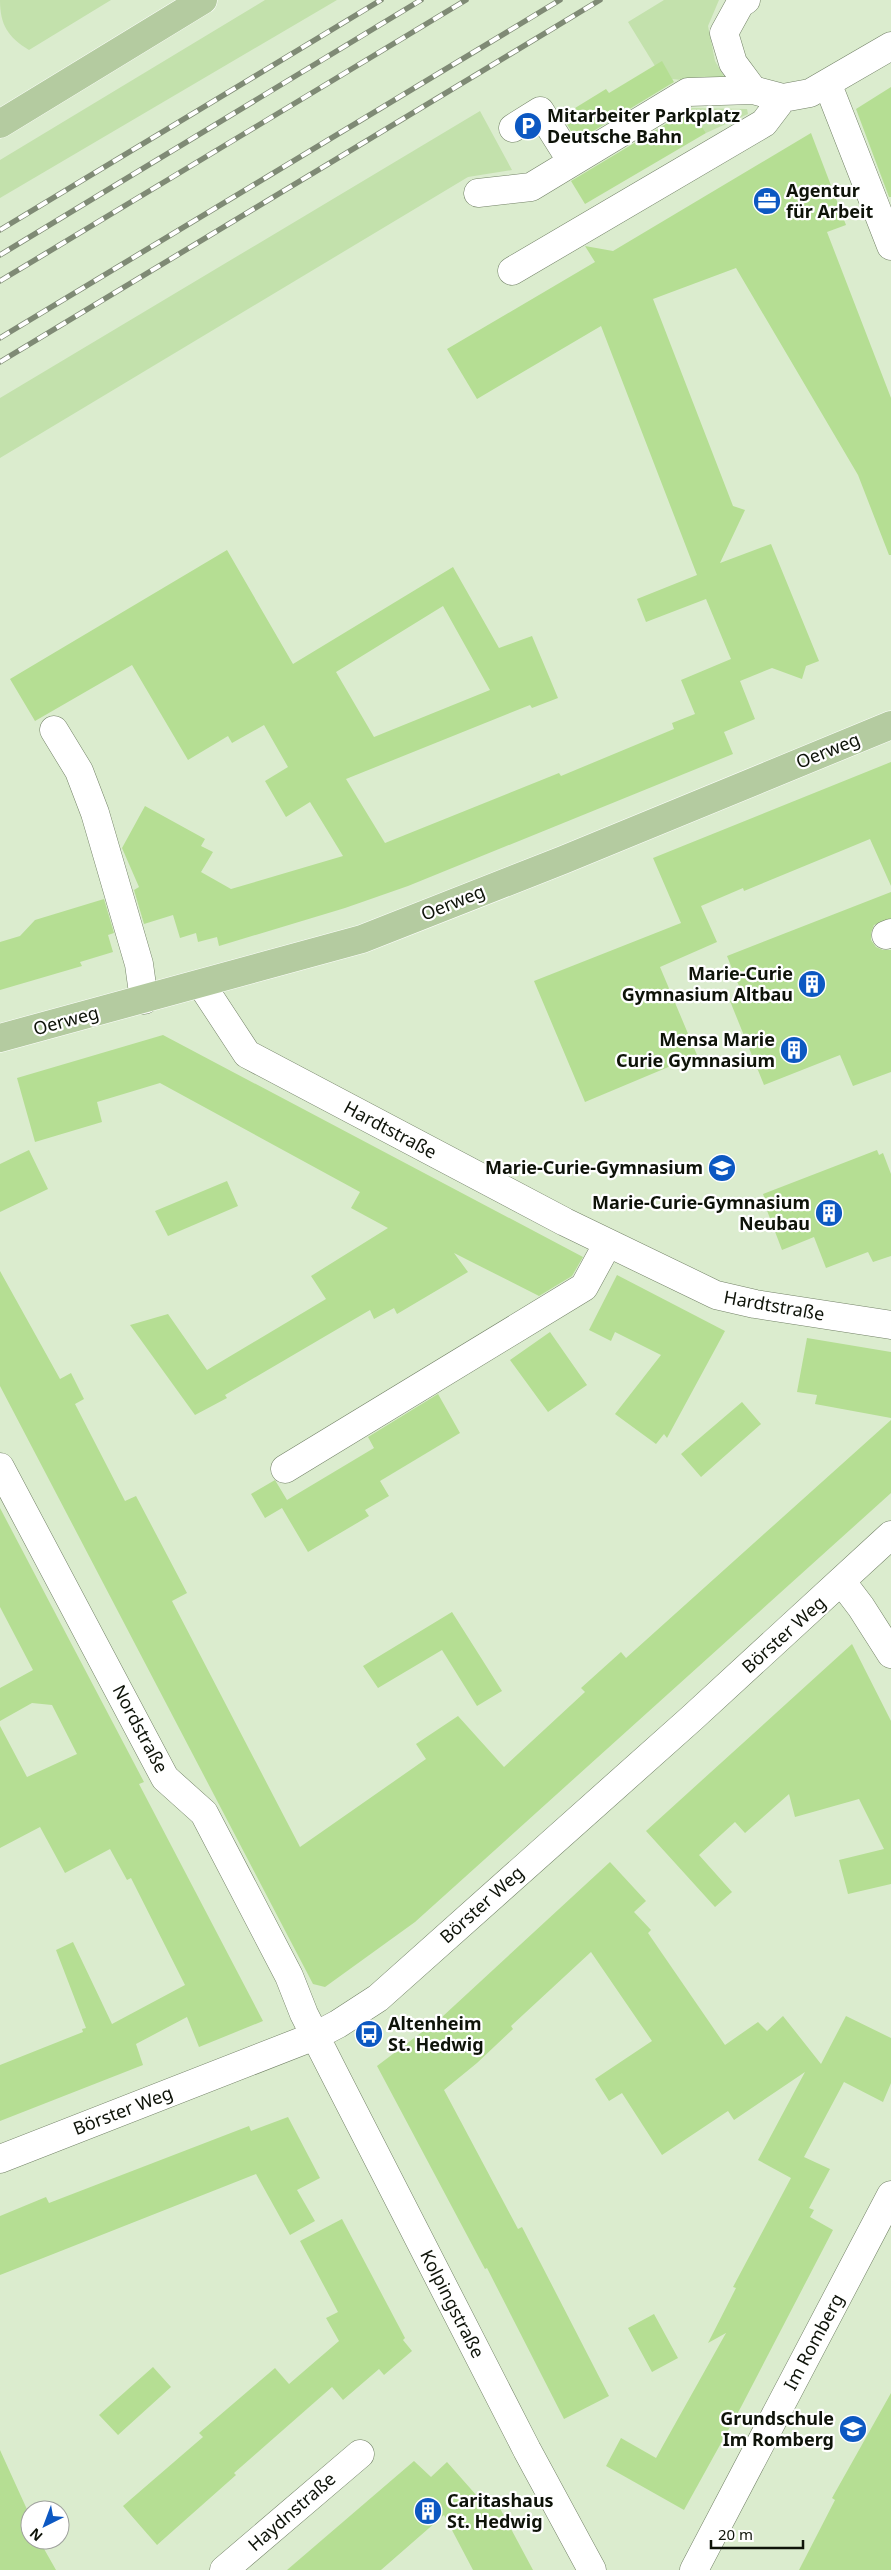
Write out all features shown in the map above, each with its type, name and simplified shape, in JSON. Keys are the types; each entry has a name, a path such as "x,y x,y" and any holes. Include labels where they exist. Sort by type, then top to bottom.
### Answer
{"main road":[{"path":"0,124 204,0"},
{"name":"Oerweg","path":"0,1038 362,940 563,860 891,725"}],"street":[{"path":"746,0 740,4 724,33 733,63 753,90"},
{"path":"478,193 532,187 688,92 753,90 783,98 810,94 891,46"},
{"path":"828,84 890,237"},
{"path":"512,271 764,123 783,98"},
{"path":"513,128 540,111 572,162"},
{"path":"54,730 79,771 94,813 139,964 144,1000"},
{"name":"Hardtstraße","path":"201,984 247,1054 565,1222 716,1296 755,1304 891,1325"},
{"path":"285,1469 584,1287 608,1243"},
{"name":"Nordstraße","path":"0,1468 165,1778 204,1813 289,1976 315,2036"},
{"name":"Börster Weg","path":"0,2159 315,2036 338,2024 378,1998 842,1582 891,1535"},
{"path":"842,1582 861,1607 891,1654"},
{"name":"Kolpingstraße","path":"315,2036 527,2450 592,2570"},
{"name":"Im Romberg","path":"694,2570 891,2195"},
{"name":"Haydnstraße","path":"224,2570 360,2454"}],"green space":[{"path":"0,0 111,0 29,50 7,30 0,9"},
{"path":"265,0 337,0 0,198 0,160"},
{"path":"664,0 719,0 708,26 715,61 729,85 672,79 662,62 655,66 628,22"},
{"path":"690,108 747,109 748,114 706,133"},
{"path":"480,111 512,170 468,177 0,458 0,398"}],"building":[{"path":"662,61 674,82 577,141 562,116 606,89 609,93"},
{"path":"891,87 891,197 889,197 856,109"},
{"path":"691,109 706,133 585,204 571,181"},
{"path":"811,133 846,225 827,232 891,398 891,555 889,555 858,475 736,268 653,299 733,506 745,510 720,563 771,544 819,661 806,666 802,679 772,668 740,681 755,719 724,732 733,754 408,886 345,908 219,946 217,937 198,942 196,933 180,938 173,915 144,924 134,890 139,887 122,848 145,806 205,839 201,846 213,852 201,872 231,889 343,856 310,802 286,817 265,781 288,767 264,725 232,743 228,736 188,760 132,665 35,721 10,679 227,550 293,664 453,567 499,648 532,636 558,698 532,708 530,705 346,779 385,843 559,773 561,776 674,729 672,723 695,714 681,680 731,659 706,599 646,622 637,599 697,575 601,326 477,399 447,349 595,262 585,246 613,251","holes":["443,606 490,690 374,737 336,672"]},
{"path":"891,762 891,886 870,839 744,891 743,888 701,906 717,942 660,967 697,1055 585,1102 534,981 681,923 653,858"},
{"name":"Marie-Curie Gymnasium Altbau","path":"891,892 891,918 874,925 871,940 876,947 883,950 891,950 891,1072 853,1086 840,1055 764,1085 730,1001 743,996 727,956"},
{"path":"104,899 114,933 108,935 113,952 80,962 82,966 0,990 0,942 20,936 35,920"},
{"path":"163,1035 583,1257 572,1276 539,1296 454,1253 468,1272 397,1314 394,1308 374,1319 370,1310 225,1395 227,1398 195,1415 130,1325 168,1314 207,1370 326,1299 311,1276 388,1228 351,1208 360,1192 160,1083 97,1102 102,1122 35,1142 17,1078"},
{"path":"29,1150 48,1189 0,1212 0,1164"},
{"name":"Marie-Curie-Gymnasium Neubau","path":"877,1150 879,1155 883,1153 891,1174 891,1256 873,1262 868,1252 826,1268 814,1237 782,1250 763,1200 765,1199 763,1194"},
{"path":"227,1181 238,1206 168,1236 155,1211"},
{"path":"0,1271 60,1379 71,1373 84,1399 75,1404 125,1501 136,1496 187,1593 172,1601 300,1847 426,1759 416,1744 458,1716 504,1767 585,1692 581,1688 621,1652 626,1658 891,1420 891,1493 415,1922 325,1987 313,1984 0,1386"},
{"path":"617,1275 725,1331 667,1438 664,1434 656,1444 615,1414 661,1355 615,1332 611,1341 589,1330"},
{"path":"550,1332 587,1385 548,1412 510,1360"},
{"path":"807,1338 891,1352 891,1418 815,1404 817,1395 797,1392"},
{"path":"438,1394 460,1433 380,1481 389,1496 365,1510 369,1516 308,1552 282,1508 265,1518 251,1494 275,1480 287,1500 374,1448 368,1437"},
{"path":"742,1402 761,1424 701,1477 681,1454"},
{"path":"0,1508 144,1782 139,1784 263,2021 199,2047 187,2017 136,2044 143,2065 0,2121 0,2065 83,2032 82,2029 86,2028 56,1950 73,1942 112,2024 185,1985 131,1878 127,1880 110,1849 65,1873 40,1827 0,1848 0,1726 27,1777 77,1754 52,1705 32,1703 0,1721 0,1688 33,1670 0,1607"},
{"path":"452,1612 502,1691 477,1706 442,1650 378,1688 363,1666"},
{"path":"852,1644 891,1721 891,1884 848,1894 839,1860 884,1849 859,1799 795,1817 789,1794 745,1833 735,1822 699,1855 732,1892 715,1907 646,1831"},
{"path":"610,1862 646,1901 634,1912 651,1930 648,1933 725,2045 758,2022 767,2031 783,2016 821,2064 846,2016 891,2038 891,2083 883,2102 844,2082 804,2157 830,2169 809,2208 814,2210 810,2217 833,2230 741,2407 684,2510 606,2466 621,2438 656,2458 726,2333 708,2343 736,2288 733,2287 791,2178 758,2160 805,2072 734,2120 728,2111 662,2155 622,2093 609,2101 595,2079 652,2041 591,1952 511,2026 513,2029 477,2063 444,2090 518,2229 522,2227 609,2396 564,2419 487,2268 485,2269 377,2066 442,2017"},
{"path":"288,2117 320,2178 297,2190 315,2221 290,2235 256,2174 0,2275 0,2216 46,2197 49,2203 249,2126 251,2131"},
{"path":"342,2219 405,2338 403,2340 412,2351 384,2375 379,2369 343,2400 332,2387 234,2473 236,2475 157,2545 123,2506 203,2437 199,2433 275,2368 289,2384 339,2341 326,2318 338,2312 300,2241"},
{"path":"654,2314 678,2358 652,2372 628,2328"},
{"path":"153,2367 171,2387 118,2435 99,2415"},
{"path":"891,2393 891,2570 799,2570 835,2500 832,2498"},
{"path":"0,2450 23,2500 20,2500 20,2550 45,2550 56,2570 0,2570"},
{"name":"Caritashaus St. Hedwig","path":"414,2461 431,2477 447,2462 485,2505 495,2499 533,2570 473,2570 444,2515 381,2570 287,2570"}],"railway":[{"path":"0,230 381,0"},
{"path":"0,255 421,0"},
{"path":"0,281 466,0"},
{"path":"0,338 560,0"},
{"path":"0,362 600,0"}],"place":[{"name":"Mitarbeiter Parkplatz Deutsche Bahn","path":"528,126"},
{"name":"Agentur für Arbeit","path":"767,201"},
{"name":"Marie-Curie Gymnasium Altbau","path":"812,984"},
{"name":"Mensa Marie Curie Gymnasium","path":"794,1050"},
{"name":"Marie-Curie-Gymnasium","path":"722,1168"},
{"name":"Marie-Curie-Gymnasium Neubau","path":"829,1213"},
{"name":"Altenheim St. Hedwig","path":"369,2034"},
{"name":"Grundschule Im Romberg","path":"853,2429"},
{"name":"Caritashaus St. Hedwig","path":"428,2511"}]}
